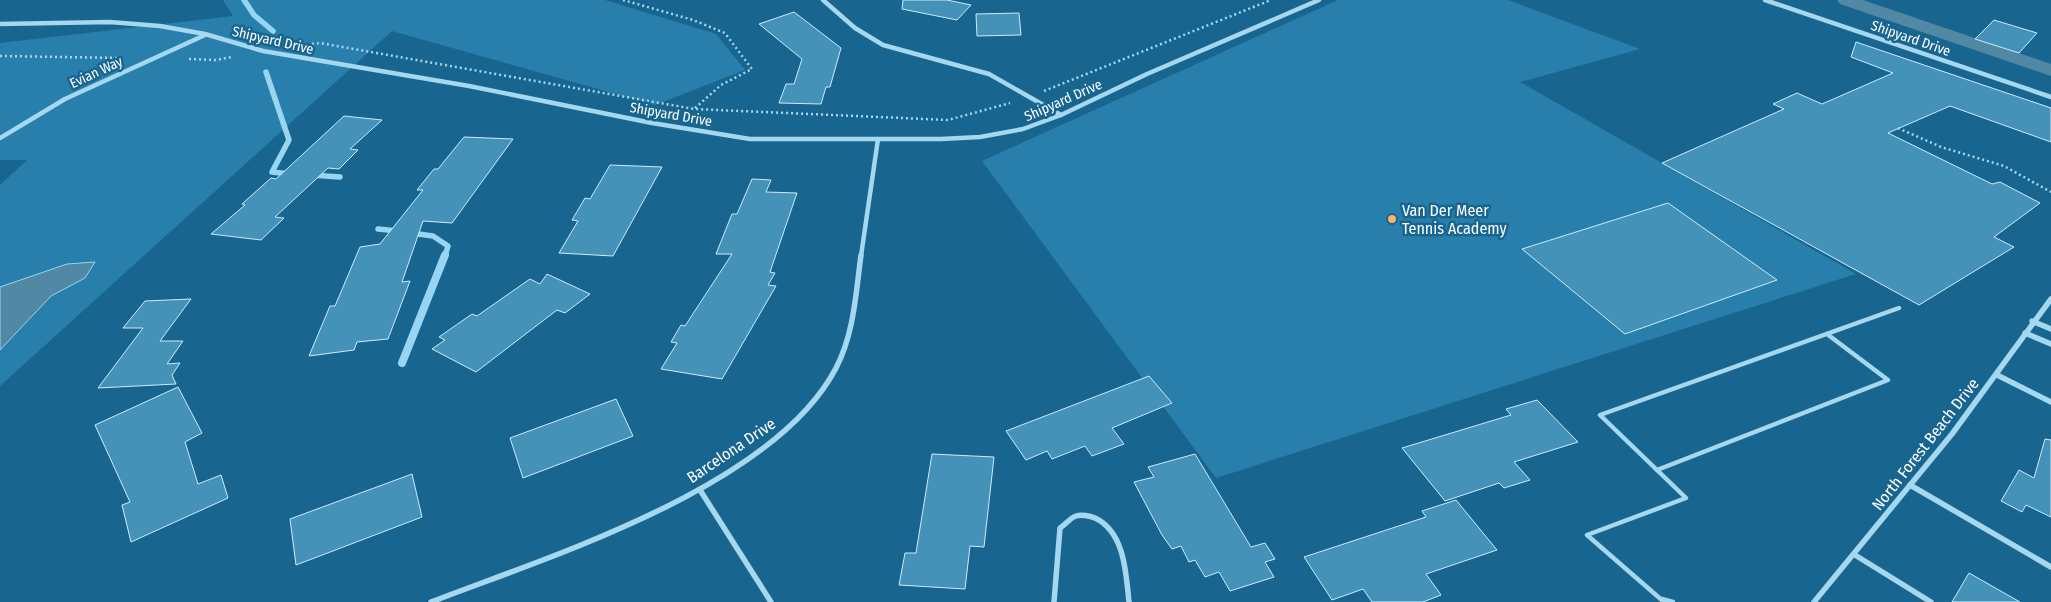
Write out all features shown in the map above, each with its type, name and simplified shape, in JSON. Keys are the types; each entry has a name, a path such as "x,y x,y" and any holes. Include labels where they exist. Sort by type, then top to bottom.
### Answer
{"street":[{"path":"823,0 856,28 883,45 989,74 1061,115"},
{"name":"Shipyard Drive","path":"0,24 110,22 160,26 205,34 271,53 469,86 652,123 740,137 878,139 980,137 1023,130 1061,115 1147,74 1318,0"},
{"name":"Shipyard Drive","path":"1765,0 2051,97"},
{"name":"Evian Way","path":"0,138 65,99 205,34"},
{"name":"Barcelona Drive","path":"430,602 601,536 700,490 749,459 783,434 814,401 836,368 852,320 878,139"},
{"name":"North Forest Beach Drive","path":"1814,602 1855,555 1997,375 2032,321 2051,299"},
{"path":"2032,321 2051,329"},
{"path":"2025,333 2051,344"},
{"path":"1997,375 2051,402"},
{"path":"1910,486 2051,567"},
{"path":"700,490 771,602"},
{"path":"1054,602 1060,528 1076,516 1092,517 1107,526 1111,532 1124,564 1130,602"},
{"path":"1855,555 1931,602"}],"lane":[{"path":"1673,602 1662,600 1587,535 1686,498 1600,415 1899,308"},
{"path":"1657,470 1888,380 1827,334"}],"path":[{"path":"623,0 693,20 725,33 752,69 722,85 694,109"},
{"path":"1898,128 1941,147 2004,166 2051,192"}],"shaded area":[{"path":"223,0 605,0 716,34 745,70 655,105 392,31 0,386 0,185 27,160 0,160 0,43 233,16"},
{"name":"Van Der Meer Tennis Academy","path":"1338,0 1508,0 1640,49 1520,82 1856,274 1216,478 982,161"},
{"path":"95,262 85,278 51,296 0,350 0,287 67,264"}],"building":[{"path":"903,0 947,0 971,5 957,20 902,9"},
{"path":"794,12 841,48 830,87 826,87 821,104 779,103 786,84 794,84 802,59 759,24"},
{"path":"1019,13 1021,35 977,36 976,14"},
{"path":"1994,20 2037,33 2019,53 1975,39"},
{"path":"1856,42 2051,108 2051,142 1950,106 1888,133 1992,184 2000,182 2040,203 1994,237 2014,247 1919,305 1662,163 1784,109 1773,104 1797,93 1822,104 1893,73 1851,57"},
{"path":"344,116 382,120 350,149 358,150 339,169 328,168 275,217 284,218 261,240 211,234 245,205 242,204 271,178 276,179"},
{"path":"464,137 513,139 452,223 423,221 402,282 410,281 388,339 357,342 354,350 309,356 330,306 335,306 360,247 380,244 423,190 417,190 434,169 438,169"},
{"path":"610,165 662,167 613,256 559,253 578,221 572,220 585,198 590,199"},
{"path":"752,179 771,180 766,192 797,193 770,272 775,273 768,285 776,286 722,379 661,369 677,343 671,342 681,325 685,326 732,254 716,254 732,214 737,214"},
{"path":"1668,203 1777,280 1625,334 1522,249"},
{"path":"547,274 590,294 565,313 557,310 476,372 432,349 445,340 439,337 472,314 477,316 530,279 540,284"},
{"path":"191,299 160,341 183,341 167,364 180,363 172,375 176,384 98,388 143,328 123,328 145,301"},
{"path":"1149,376 1172,403 1112,428 1124,444 1092,456 1085,446 1052,459 1047,451 1026,460 1006,431"},
{"path":"178,387 202,433 185,442 198,484 221,475 228,498 131,542 122,505 130,502 95,425"},
{"path":"616,399 633,436 523,478 510,438"},
{"path":"1537,400 1578,442 1514,462 1530,480 1504,488 1499,483 1445,501 1402,448 1511,415 1506,409"},
{"path":"2045,439 2051,440 2051,517 2026,505 2022,512 2001,501 2019,470 2034,478"},
{"path":"932,454 994,457 984,547 970,546 965,589 899,585 905,553 916,553"},
{"path":"1195,454 1251,547 1265,543 1275,559 1265,562 1274,577 1230,591 1219,572 1205,577 1195,560 1189,562 1181,546 1172,549 1162,535 1134,482 1154,477 1148,467"},
{"path":"412,474 422,517 296,565 290,519"},
{"path":"1456,500 1497,550 1426,574 1441,595 1423,602 1372,602 1363,589 1332,600 1304,557 1426,517 1422,511"},
{"path":"1969,573 2020,602 1952,602"}],"waterway":[{"path":"244,0 254,15 273,31"},
{"path":"1846,0 2051,70"},
{"path":"266,72 289,140 272,172 290,174"},
{"path":"311,175 340,177"},
{"path":"378,229 398,231"},
{"path":"411,233 433,236 448,246 445,256"},
{"path":"402,363 445,255"}],"place":[{"name":"Van Der Meer Tennis Academy","path":"1392,219"}]}
